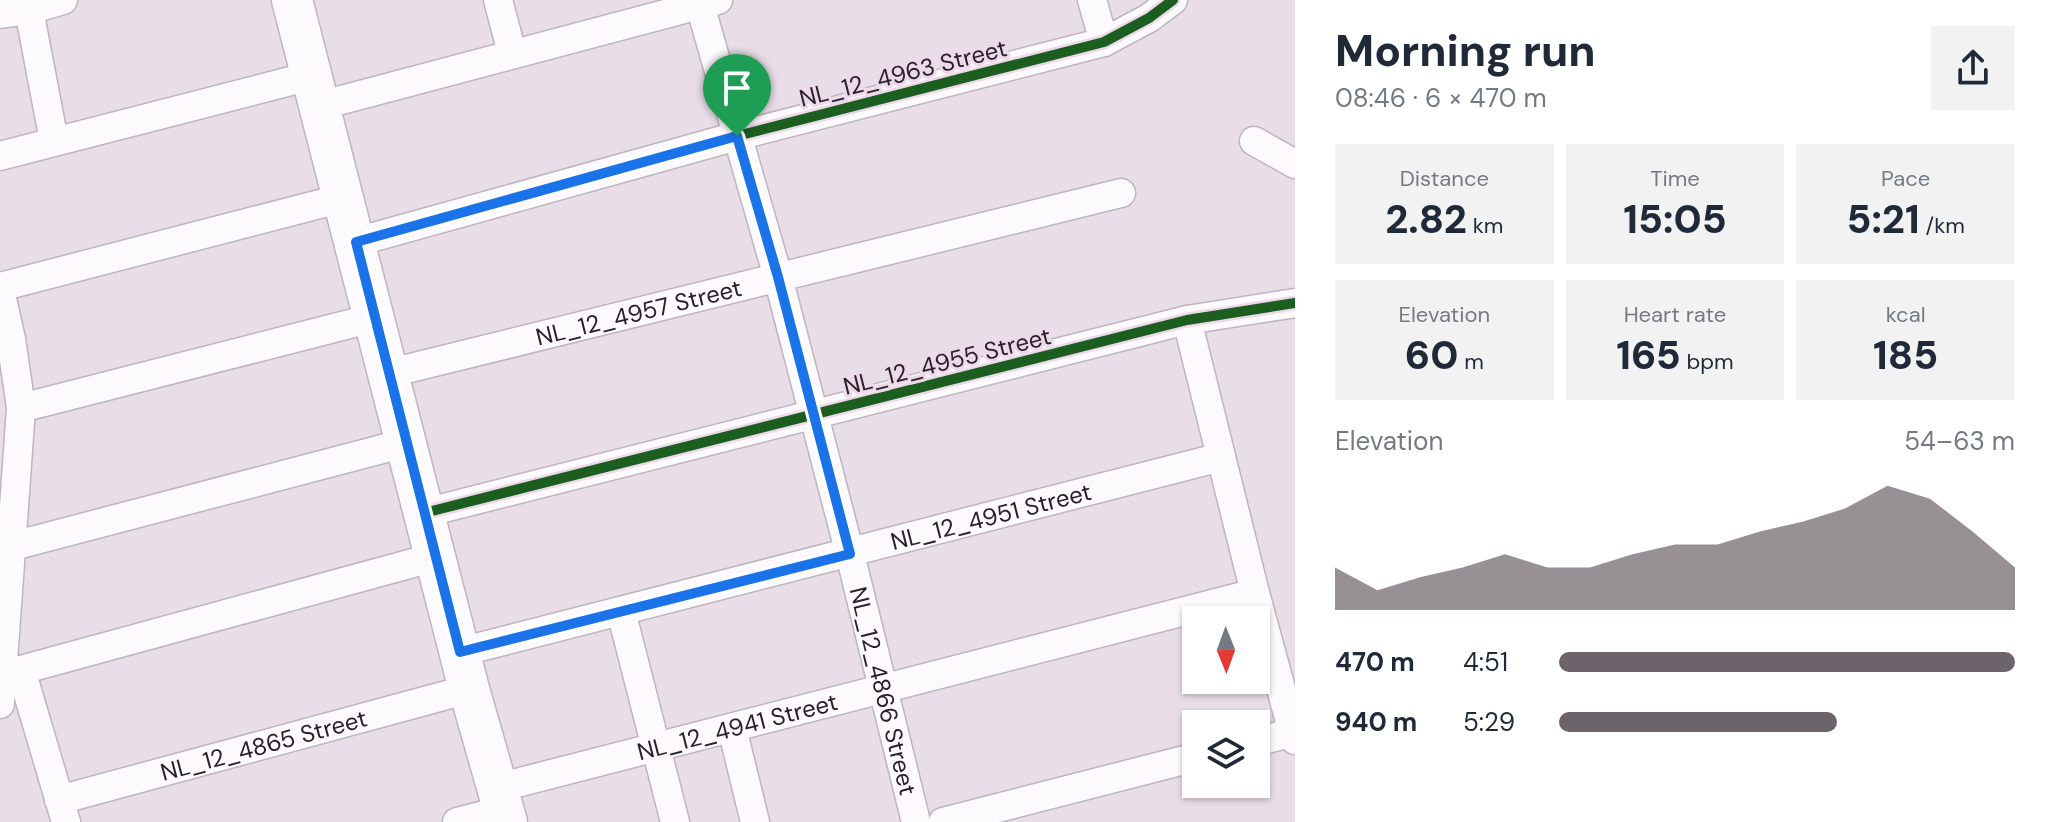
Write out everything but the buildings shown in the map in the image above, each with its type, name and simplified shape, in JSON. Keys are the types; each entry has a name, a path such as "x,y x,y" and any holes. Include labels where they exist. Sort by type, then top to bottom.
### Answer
{"street":[{"path":"0,14 63,0"},
{"path":"292,0 373,318 390,373 405,443 503,807"},
{"path":"498,0 512,53"},
{"path":"1092,0 1104,42"},
{"name":"NL_12_4963 Street","path":"356,242 737,136 1104,42 1149,18 1173,0"},
{"path":"0,156 54,141 512,53 710,3"},
{"name":"NL_12_4866 Street","path":"710,3 737,136 778,277 916,822"},
{"path":"29,10 54,141"},
{"path":"1254,141 1295,164"},
{"name":"NL_12_4957 Street","path":"390,373 1121,193"},
{"path":"0,704 8,670 9,526 21,408 6,338 0,289 343,198"},
{"name":"NL_12_4955 Street","path":"424,513 1187,320 1295,303"},
{"path":"21,408 373,318"},
{"path":"1187,320 1294,736 1270,740"},
{"path":"9,526 405,443"},
{"name":"NL_12_4951 Street","path":"465,671 621,611 1221,457"},
{"path":"8,670 435,557"},
{"name":"NL_12_4941 Street","path":"457,822 503,807 655,746 1255,593"},
{"path":"621,611 675,822"},
{"path":"8,670 63,811"},
{"name":"NL_12_4865 Street","path":"63,811 465,671"},
{"path":"732,728 755,822"},
{"path":"943,822 1182,761"}],"cycle path":[{"path":"356,242 737,136 1104,42 1149,18 1173,0"},
{"path":"424,513 1187,320 1295,303"}],"route":[{"path":"737,136 778,277 850,554 460,652 356,242 737,136"}]}
